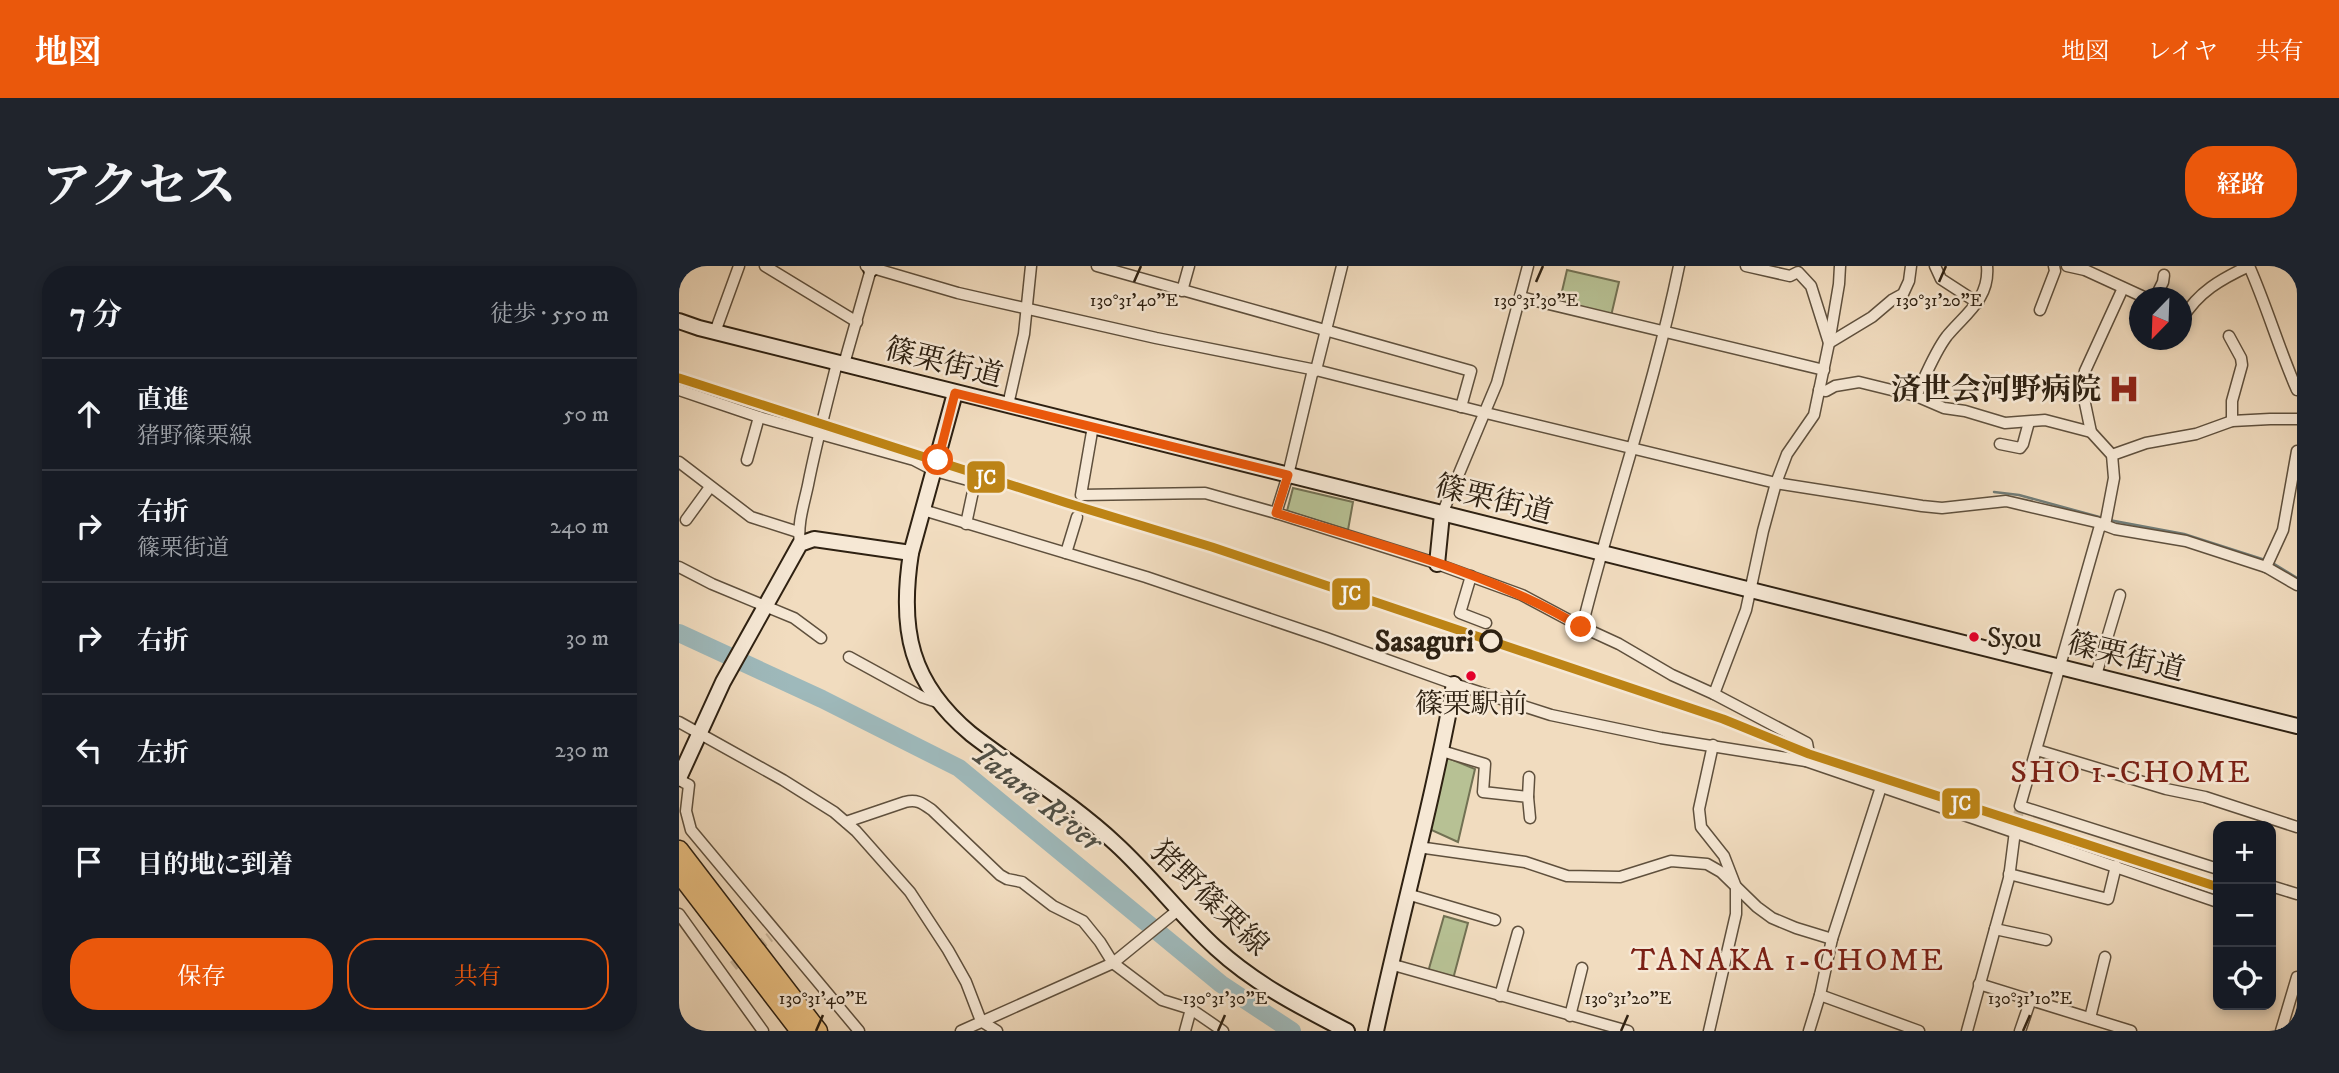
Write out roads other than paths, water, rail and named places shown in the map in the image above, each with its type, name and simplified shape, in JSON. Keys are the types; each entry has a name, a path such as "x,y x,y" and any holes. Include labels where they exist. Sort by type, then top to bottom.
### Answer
{"highway":[{"path":"679,850 818,1031"},
{"path":"679,873 800,1031"}],"main road":[{"name":"篠栗街道","path":"679,321 955,393 2297,726"},
{"name":"猪野篠栗線","path":"955,393 911,554 905,610 909,643 923,676 941,703 971,734 1082,815 1117,845 1176,912 1216,948 1261,983 1347,1031"},
{"path":"1437,564 1442,514"},
{"path":"679,779 699,733 766,608 799,538 911,554"},
{"path":"1376,1031 1417,847 1442,751 1454,684"}],"street":[{"path":"715,332 739,266"},
{"path":"765,266 857,322"},
{"path":"1008,405 1024,334 1031,266"},
{"path":"1097,266 1471,371 1461,407"},
{"path":"1182,291 1189,266"},
{"path":"1276,513 1342,266"},
{"path":"1442,514 1497,383 1528,266"},
{"path":"1581,627 1600,552 1666,332 1679,266"},
{"path":"1746,266 1790,276 1795,269 1811,286 1829,343"},
{"path":"1714,694 1746,610 1776,482 1787,454 1814,415 1829,343 1840,266"},
{"path":"1829,343 1903,294 1909,281 1911,266"},
{"path":"1935,266 1941,279 1978,303"},
{"path":"1916,396 1946,337 1978,303 1987,266"},
{"path":"2040,310 2055,271 2054,266"},
{"path":"2067,266 2086,268 2129,291"},
{"path":"2192,302 2213,284 2249,266 2269,313 2277,346 2297,390"},
{"path":"679,462 751,517 799,538 818,434 857,322 869,267 958,293 1156,338 1316,370 1776,482 1942,508 2006,501 2115,529 2186,541 2266,568 2297,585"},
{"path":"2160,287 2164,275"},
{"path":"2123,288 2085,371 2082,389 2091,432 2112,455 2114,478 2106,520 2102,525 2021,806 2213,867"},
{"path":"1520,297 1824,370"},
{"path":"2229,336 2242,365 2232,401 2232,421"},
{"path":"1819,390 1826,391 1835,386 1859,382 2005,423 2045,420 2091,432"},
{"path":"679,390 759,417 914,460 935,471 975,482 966,523"},
{"path":"747,460 759,417"},
{"path":"2112,455 2146,443 2196,434 2232,421 2297,419"},
{"path":"2000,443 2020,448 2029,422"},
{"path":"1093,426 1081,495 1205,493 1471,576 1522,595 1807,743 1809,754 1806,761"},
{"path":"2266,568 2283,530 2295,477 2297,452"},
{"path":"686,520 710,487"},
{"path":"923,510 1159,581 1551,715 1661,738 1806,761 2213,900"},
{"path":"1066,553 1077,517"},
{"path":"679,567 766,608 794,618 821,638"},
{"path":"1471,576 1460,613 1486,623"},
{"path":"2096,676 2120,595"},
{"path":"849,657 922,697 941,703"},
{"path":"679,722 783,780 846,822 910,892 960,971 981,1021 997,1031"},
{"path":"1709,1031 1736,914 1736,887 1724,856 1702,827 1699,809 1713,745"},
{"path":"2037,750 2166,789 2205,797 2297,827"},
{"path":"1442,751 1485,764 1483,792 1528,797"},
{"path":"1529,776 1530,818"},
{"path":"679,779 689,785 686,811 691,830 774,934 859,1031"},
{"path":"1809,1031 1821,995 1832,939 1881,787"},
{"path":"846,822 905,802 915,800 922,803 1000,875 1022,882 1053,906 1083,921 1113,963 1162,1000 1191,1009 1223,1031"},
{"path":"1967,1031 2009,874 2015,831"},
{"path":"1417,847 1525,862 1567,876 1620,877 1671,860 1707,864 1721,872 1772,918 1832,939"},
{"path":"2009,874 2108,899 2116,866"},
{"path":"2276,888 2297,894"},
{"path":"1407,894 1495,920"},
{"path":"961,1031 1113,963 1176,912"},
{"path":"679,914 763,1031"},
{"path":"1995,929 2046,940"},
{"path":"1500,996 1518,932"},
{"path":"2091,1018 2105,957"},
{"path":"1390,964 1628,1031"},
{"path":"722,974 733,967"},
{"path":"1570,1016 1582,968"},
{"path":"2281,1031 2297,977"},
{"path":"1979,984 2131,1031"},
{"path":"1821,995 1892,1026 1919,1031"},
{"path":"2020,1031 2031,999"},
{"path":"1185,1031 1191,1009"}],"waterway":[{"path":"1994,492 2019,495 2103,518"},
{"path":"2109,520 2184,534 2265,560"},
{"path":"2271,562 2297,578"},
{"name":"Tatara River","path":"679,633 822,699 959,768 1221,984 1292,1031"}],"tunnel":[{"path":"2015,831 2020,806"},
{"path":"733,966 770,937"}],"place":[{"name":"済世会河野病院","path":"2124,389"},
{"name":"Syou","path":"1974,637"},
{"name":"Sasaguri","path":"1491,641"},
{"name":"篠栗駅前","path":"1471,676"}],"district":[{"name":"SHO 1-CHOME","path":"2131,771"},
{"name":"TANAKA 1-CHOME","path":"1788,959"}]}
